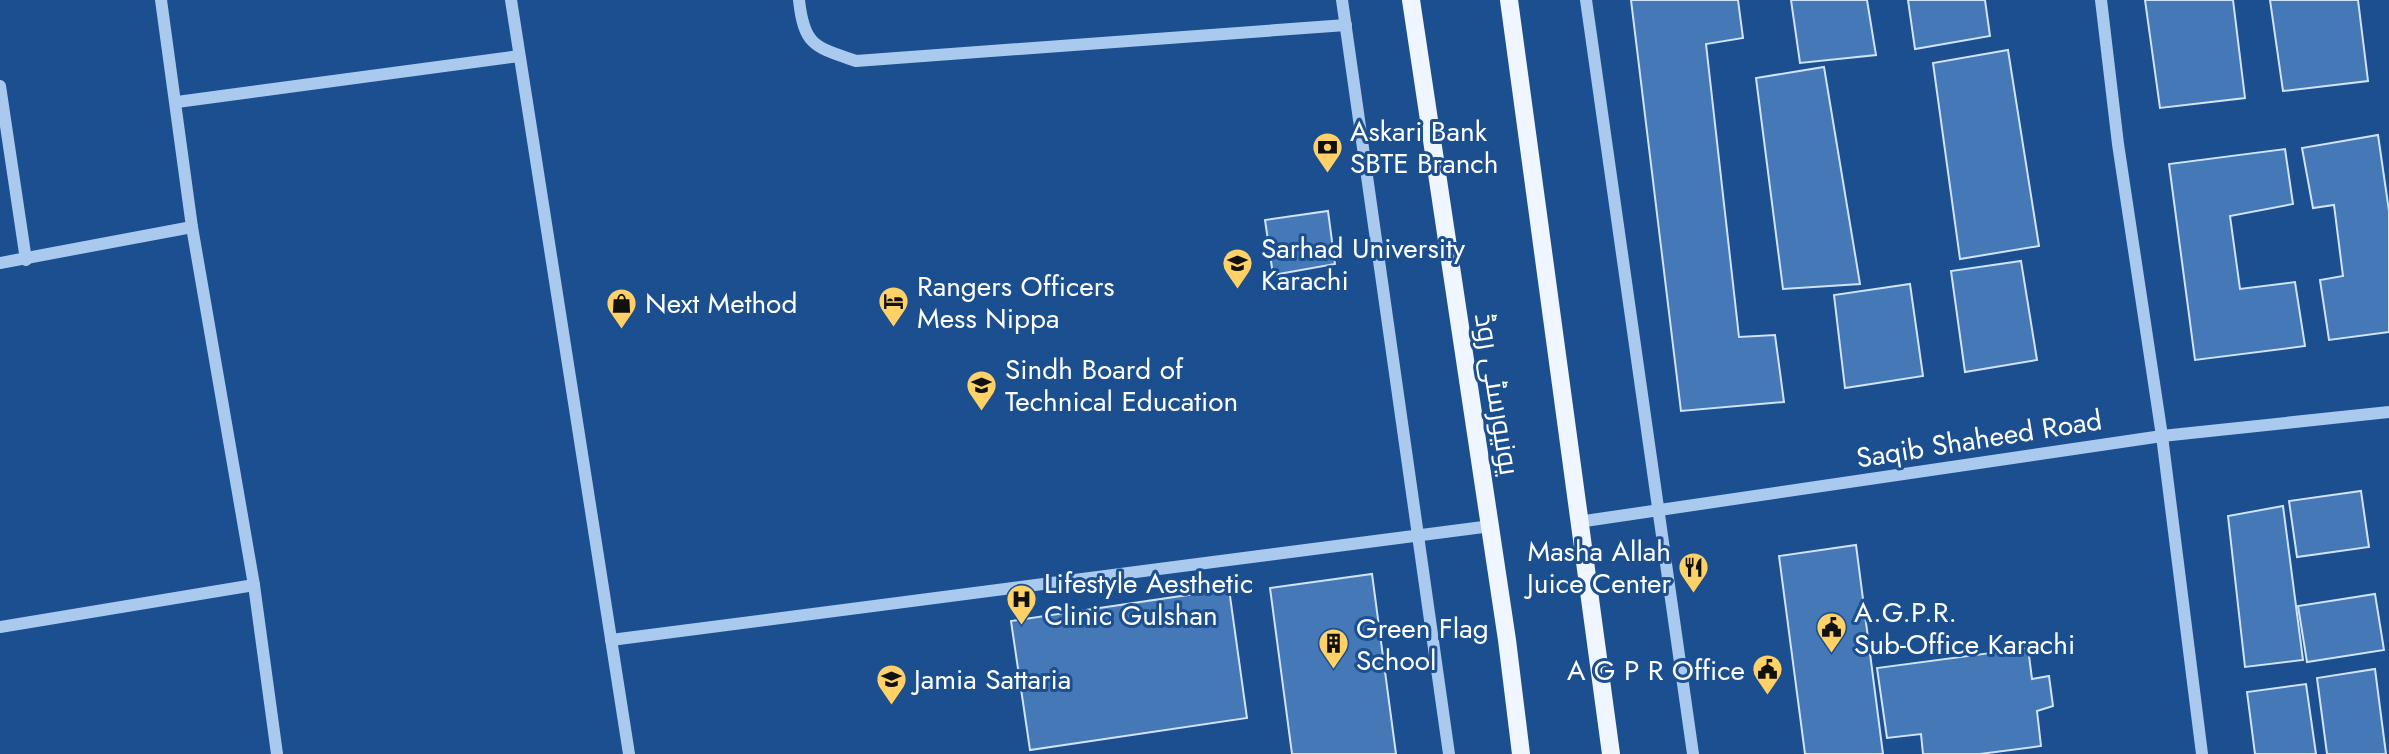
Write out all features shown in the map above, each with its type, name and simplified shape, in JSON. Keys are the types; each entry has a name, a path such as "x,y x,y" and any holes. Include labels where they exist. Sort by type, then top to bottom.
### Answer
{"main road":[{"name":"یونیورسٹی روڈ","path":"1411,0 1491,526 1521,754"},
{"path":"1509,0 1611,754"}],"street":[{"path":"161,0 192,227 254,585 277,754"},
{"path":"511,0 629,754"},
{"path":"799,0 802,28 820,49 856,61 1346,25"},
{"path":"1342,0 1449,754"},
{"path":"1586,0 1661,512 1693,754"},
{"path":"2101,0 2118,144 2162,436 2202,754"},
{"path":"177,102 519,56"},
{"path":"0,86 26,260"},
{"path":"0,263 192,227"},
{"name":"Saqib Shaheed Road","path":"1578,522 1661,512 2162,436 2389,412"},
{"path":"611,640 1491,526"},
{"path":"0,627 254,585"}],"building":[{"path":"1631,0 1738,0 1743,38 1706,44 1739,337 1775,335 1784,402 1681,411"},
{"path":"1791,0 1867,0 1876,55 1800,63"},
{"path":"1908,0 1985,0 1990,36 1915,49"},
{"path":"2145,0 2233,0 2245,98 2160,108"},
{"path":"2270,0 2358,0 2368,81 2283,91"},
{"path":"2008,50 2039,246 1960,259 1933,63"},
{"path":"1824,67 1860,284 1783,289 1756,78"},
{"path":"2378,135 2389,211 2389,332 2329,340 2320,280 2343,276 2334,205 2313,208 2302,148"},
{"path":"2285,149 2293,204 2230,216 2240,289 2295,282 2305,346 2195,360 2169,164"},
{"path":"1328,211 1335,264 1273,275 1265,220"},
{"path":"2021,261 2037,360 1965,372 1951,271"},
{"path":"1910,284 1923,376 1845,388 1834,295"},
{"path":"2361,491 2369,547 2297,557 2289,501"},
{"path":"2283,506 2303,660 2245,667 2228,516"},
{"name":"A.G.P.R. Sub-Office Karachi","path":"1856,545 1883,754 1805,754 1779,556"},
{"name":"Green Flag School","path":"1372,574 1396,754 1292,754 1270,588"},
{"path":"1229,589 1247,718 1030,750 1011,621"},
{"path":"2375,594 2384,650 2307,662 2298,606"},
{"name":"A.G.P.R. Sub-Office Karachi","path":"2028,648 2032,679 2049,676 2053,706 2037,711 2041,746 1980,754 1923,754 1921,734 1887,738 1877,668"},
{"path":"2375,669 2386,754 2327,754 2317,678"},
{"path":"2306,684 2316,754 2255,754 2247,692"}],"place":[{"name":"Askari Bank SBTE Branch","path":"1327,174"},
{"name":"Sarhad University Karachi","path":"1238,291"},
{"name":"Rangers Officers Mess Nippa","path":"894,329"},
{"name":"Next Method","path":"622,330"},
{"name":"Sindh Board of Technical Education","path":"982,412"},
{"name":"Masha Allah Juice Center","path":"1694,594"},
{"name":"Lifestyle Aesthetic Clinic Gulshan","path":"1021,626"},
{"name":"A.G.P.R. Sub-Office Karachi","path":"1831,655"},
{"name":"Green Flag School","path":"1333,671"},
{"name":"A G P R Office","path":"1768,697"},
{"name":"Jamia Sattaria","path":"891,706"}]}
